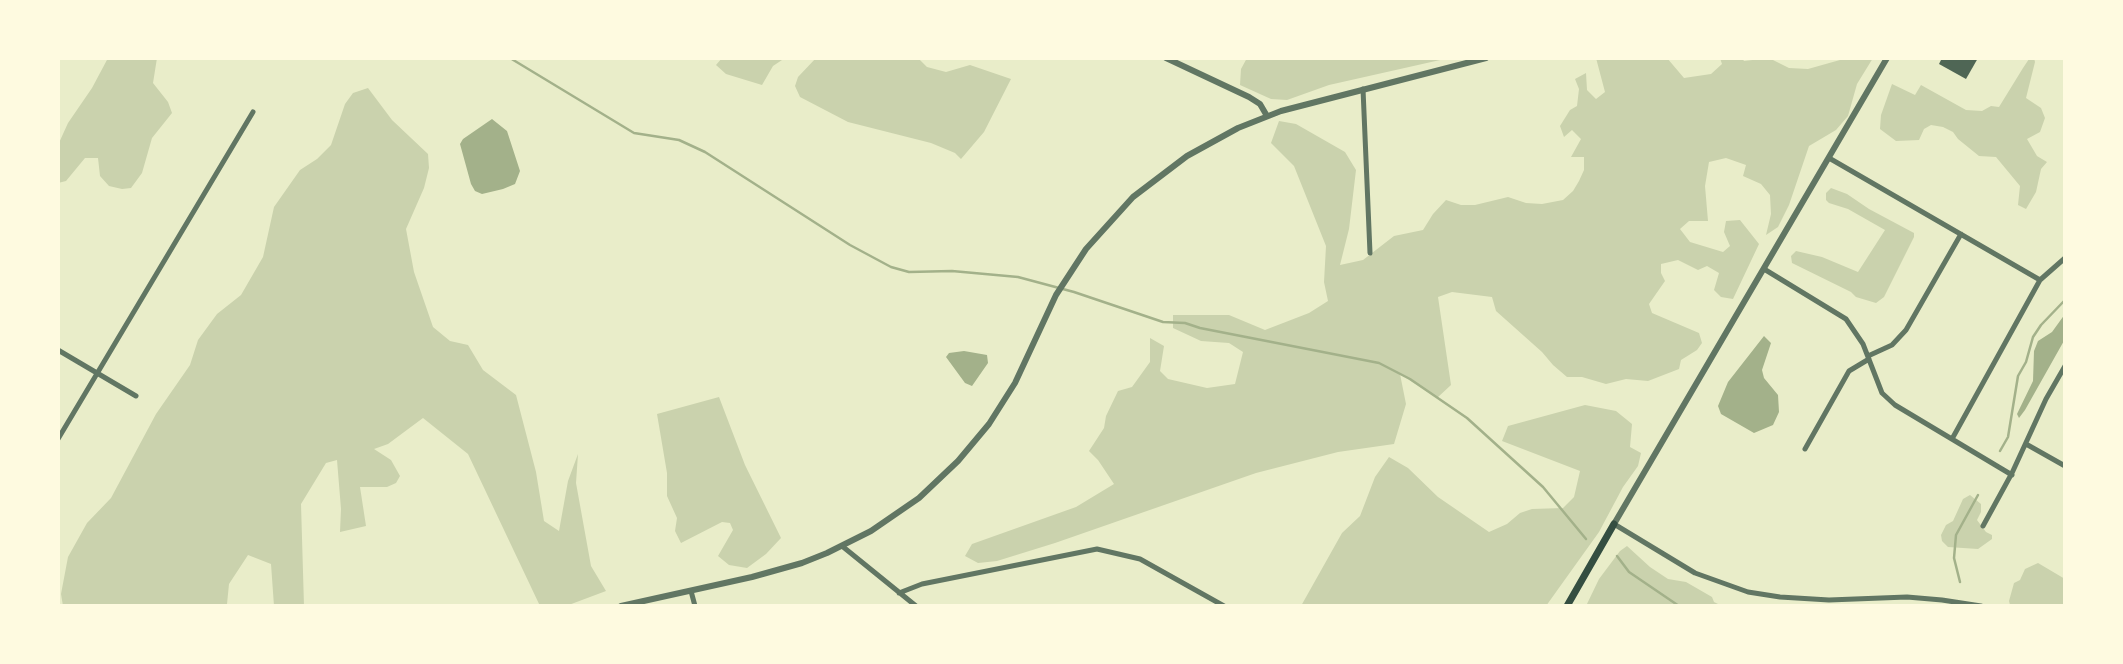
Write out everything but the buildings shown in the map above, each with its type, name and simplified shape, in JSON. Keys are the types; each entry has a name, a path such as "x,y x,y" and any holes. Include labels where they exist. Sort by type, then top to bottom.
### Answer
{"main road":[{"path":"1567,606 1614,524"}],"street":[{"path":"1166,58 1249,97 1260,104 1268,116"},
{"path":"621,606 780,570 842,546 891,518 919,498 943,477 989,424 1014,384 1056,295 1104,228 1144,187 1207,144 1268,116 1486,58"},
{"path":"1887,58 1614,524 1671,560 1721,584 1770,596 1829,603 1907,597 1981,606"},
{"path":"1363,89 1370,253"},
{"path":"58,439 253,112"},
{"path":"1829,158 2040,280"},
{"path":"1805,449 1849,372 1868,357 1892,345 1904,334 1961,234"},
{"path":"1952,439 2040,280 2065,258"},
{"path":"1764,269 1846,319 1856,331 1882,393 1895,405 2012,475"},
{"path":"58,350 136,396"},
{"path":"1983,526 2012,475 2046,399 2065,366"},
{"path":"2026,444 2065,466"},
{"path":"842,546 916,606"},
{"path":"899,593 922,584 1097,549 1140,559 1224,606"},
{"path":"691,591 695,606"}],"shaded area":[{"path":"108,58 157,58 153,83 168,102 172,113 152,138 142,173 131,188 109,186 100,176 98,158 85,158 66,181 58,183 58,145 68,123"},
{"path":"722,58 785,58 773,66 762,85 726,74 716,65"},
{"path":"816,58 918,58 927,67 946,72 970,65 1011,79 984,132 961,159 955,153 931,143 848,122 800,97 795,86 798,77"},
{"path":"1247,58 1449,58 1329,85 1287,100 1271,99 1240,85 1241,69"},
{"path":"1596,58 1667,58 1684,78 1711,74 1722,64 1720,58 1742,58 1744,61 1769,58 1789,68 1808,69 1847,58 1873,58 1857,84 1848,116 1836,130 1809,146 1789,205 1778,227 1766,235 1771,214 1770,195 1761,184 1743,176 1746,165 1726,158 1709,162 1705,186 1708,221 1689,221 1680,229 1690,242 1723,252 1730,246 1724,232 1726,221 1740,220 1759,244 1733,299 1721,297 1714,290 1719,273 1707,266 1698,270 1678,260 1661,264 1665,281 1649,304 1652,313 1699,333 1702,343 1697,350 1681,360 1679,369 1648,381 1626,379 1606,384 1582,377 1567,377 1496,311 1492,297 1452,292 1438,297 1451,385 1437,398 1400,374 1406,404 1394,444 1338,452 1256,473 997,561 978,563 965,556 972,544 1076,507 1114,484 1089,451 1104,428 1106,416 1118,391 1132,387 1150,362 1150,338 1164,346 1160,371 1168,379 1207,388 1235,384 1243,352 1229,343 1201,341 1173,328 1173,315 1229,315 1265,330 1309,313 1328,301 1324,282 1326,246 1294,166 1271,143 1279,121 1296,124 1345,152 1356,170 1349,229 1340,265 1363,260 1394,236 1423,230 1446,200 1461,205 1475,205 1508,197 1526,203 1542,204 1563,200 1579,181 1584,170 1584,157 1571,157 1581,139 1572,130 1564,137 1560,126 1570,110 1577,106 1579,89 1575,79 1586,73 1587,90 1596,99 1605,92"},
{"path":"2034,58 2026,98 2041,108 2045,118 2040,132 2027,139 2037,156 2047,162 2041,169 2036,192 2026,209 2018,205 2020,186 1996,157 1979,156 1953,132 1931,125 1924,129 1919,140 1896,141 1880,129 1881,115 1892,84 1915,95 1921,85 1966,110 1982,111 1991,106 1999,107 2029,59"},
{"path":"368,88 392,120 428,154 429,168 424,188 406,229 414,272 433,327 450,341 468,345 483,370 516,395 536,472 544,521 559,531 568,481 578,454 576,483 591,566 606,591 566,606 540,606 468,454 423,418 388,444 374,449 391,460 400,476 396,483 387,487 360,487 366,526 340,532 337,460 326,463 301,504 304,606 274,606 271,564 248,555 229,584 225,606 63,606 61,594 68,557 87,523 111,498 156,414 190,365 198,340 217,314 241,295 263,257 274,207 300,170 317,159 331,145 345,104 353,93"},
{"path":"492,119 507,131 520,171 515,184 482,194 475,191 471,184 460,144"},
{"path":"1831,188 1847,194 1914,233 1884,297 1876,303 1856,297 1792,263 1791,256 1796,251 1822,257 1858,272 1885,230 1848,209 1829,203 1826,193"},
{"path":"2065,314 2065,339 2019,418 2017,414 2033,381 2034,351 2038,341 2052,332"},
{"path":"1764,336 1771,343 1762,370 1764,378 1778,395 1779,412 1773,425 1754,433 1721,414 1718,406 1728,382"},
{"path":"964,351 987,355 988,363 972,386 965,383 946,357 949,353"},
{"path":"719,397 745,465 781,538 747,568 729,565 718,556 733,530 730,523 722,522 681,543 675,531 677,518 667,496 667,473 657,414"},
{"path":"1585,405 1616,411 1632,424 1630,447 1641,453 1638,466 1623,487 1599,532 1546,606 1301,606 1342,533 1360,516 1375,477 1389,457 1408,468 1438,497 1489,532 1507,524 1520,513 1532,509 1563,508 1574,497 1580,471 1502,441 1508,426"},
{"path":"1970,495 1981,504 1977,520 1986,532 1992,535 1992,539 1978,549 1948,547 1942,541 1941,535 1946,525 1953,521 1963,499"},
{"path":"1627,546 1668,579 1686,582 1722,606 1586,606 1599,579 1620,551"},
{"path":"2038,563 2065,579 2065,606 2010,605 2014,583 2020,580 2025,569"}],"waterway":[{"path":"510,58 634,133 679,140 705,152 850,245 891,267 909,272 952,271 1018,277 1074,292 1163,322 1185,323 1379,363 1410,379 1467,418 1543,487 1586,539"},
{"path":"2000,451 2008,437 2018,376 2026,362 2033,337 2065,300"},
{"path":"1960,582 1954,558 1956,535 1978,495"},
{"path":"1617,556 1629,572 1679,606"}]}
